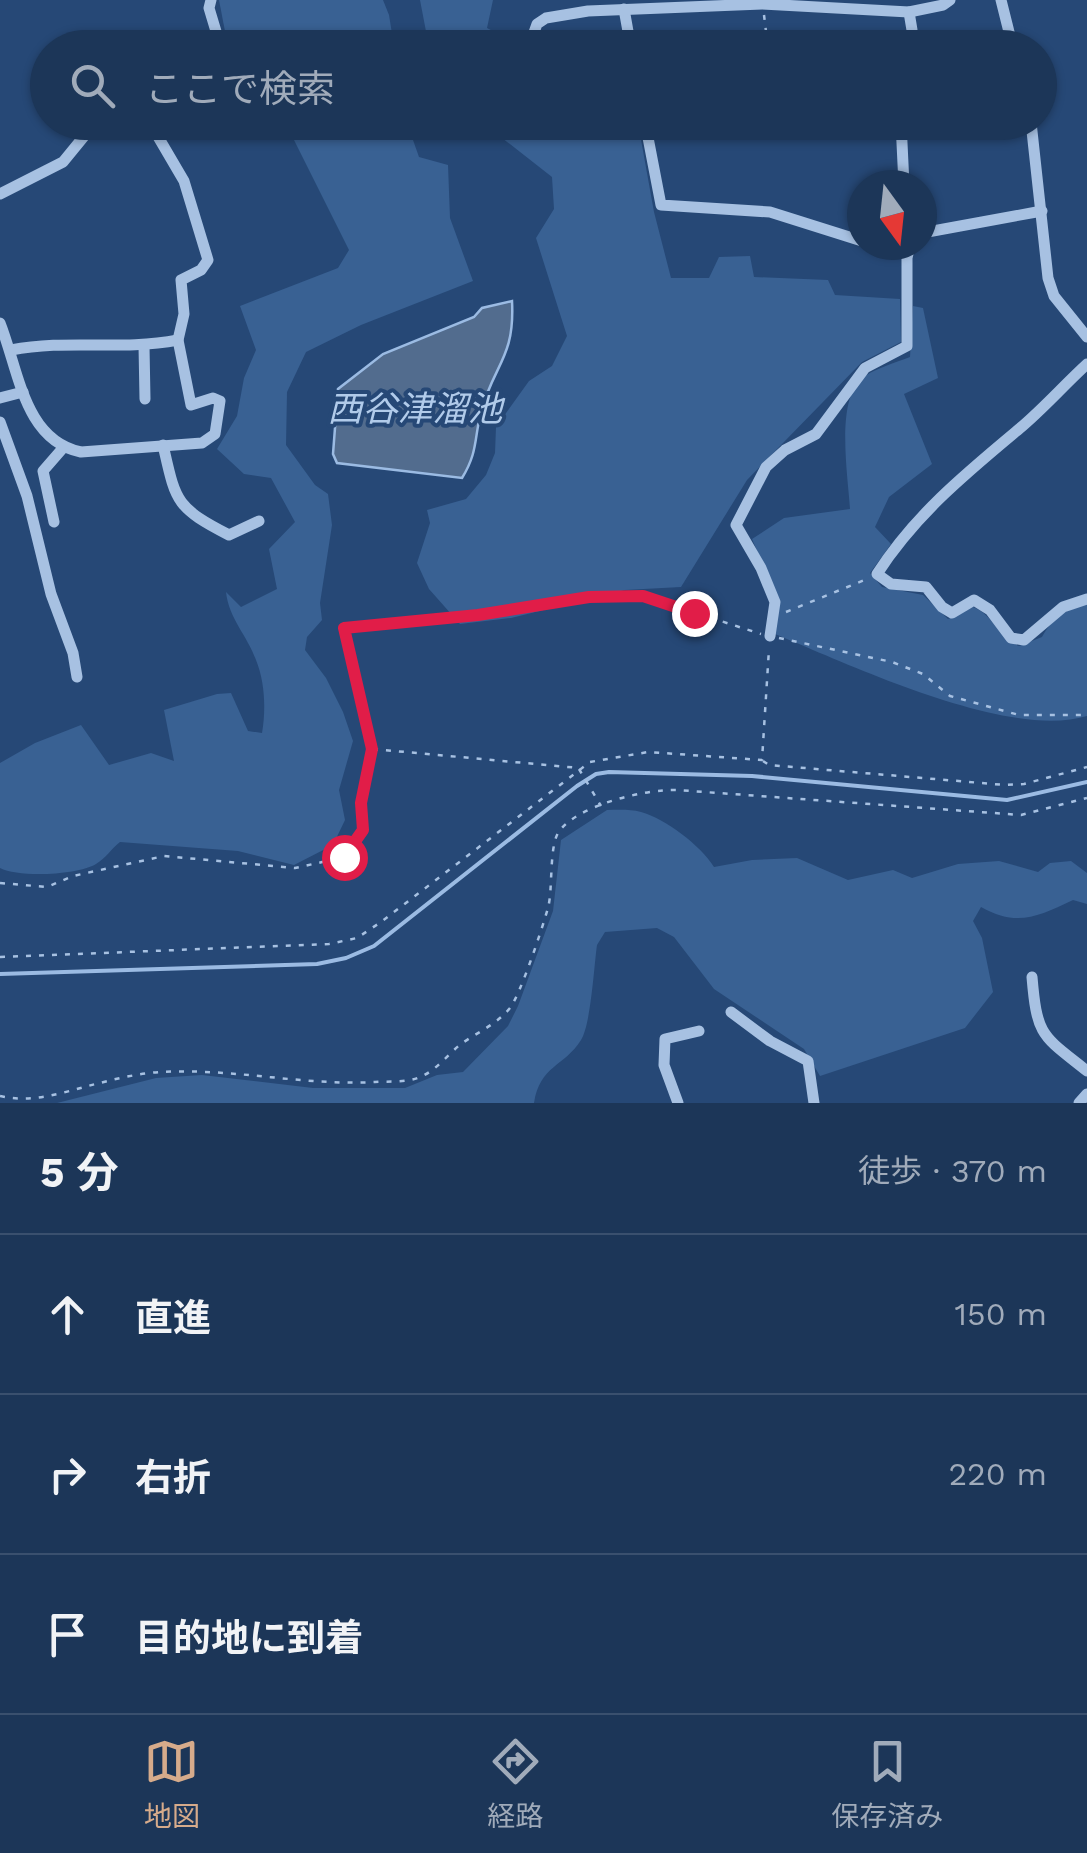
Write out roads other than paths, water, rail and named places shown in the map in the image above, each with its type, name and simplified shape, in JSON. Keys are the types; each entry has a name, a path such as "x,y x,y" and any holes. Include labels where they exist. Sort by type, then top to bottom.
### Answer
{"street":[{"path":"211,0 209,8 216,30"},
{"path":"535,30 546,18 624,9 736,2 846,3 909,12 943,6 950,0"},
{"path":"1002,0 1009,30"},
{"path":"624,9 628,30"},
{"path":"909,12 912,30"},
{"path":"0,194 63,162 82,140"},
{"path":"0,323 41,431 63,448 82,452 202,443 218,428 220,401 213,398 191,404 178,340 184,314 181,280 201,270 208,260 184,182 160,140"},
{"path":"648,140 660,205 770,212 847,236"},
{"path":"902,140 903,170"},
{"path":"1033,140 1048,278 1054,296 1087,337"},
{"path":"937,230 1042,211"},
{"path":"770,636 775,602 736,525 766,467 785,450 816,434 865,368 906,346 907,260"},
{"path":"11,350 48,343 144,346 178,340"},
{"path":"144,346 145,399"},
{"path":"1087,364 936,499 900,540 878,574 891,584 926,588 952,613 974,600 990,610 1011,638 1024,640 1064,606 1087,599"},
{"path":"0,398 24,392"},
{"path":"0,422 27,496 77,677"},
{"path":"163,446 175,498 182,505 229,535 259,522"},
{"path":"54,522 43,471 63,448"},
{"path":"1032,977 1039,1027 1050,1041 1087,1070"},
{"path":"732,1012 770,1041 808,1061 814,1103"},
{"path":"678,1103 664,1064 665,1040 700,1031"},
{"path":"1079,1103 1087,1094"}],"water":[{"name":"西谷津溜池","path":"512,301 507,349 486,396 473,453 462,478 337,463 333,454 338,389 383,354 474,317 482,308"}],"waterway":[{"path":"0,974 317,964 346,958 374,946 596,774 752,776 1007,800 1087,782"}]}
